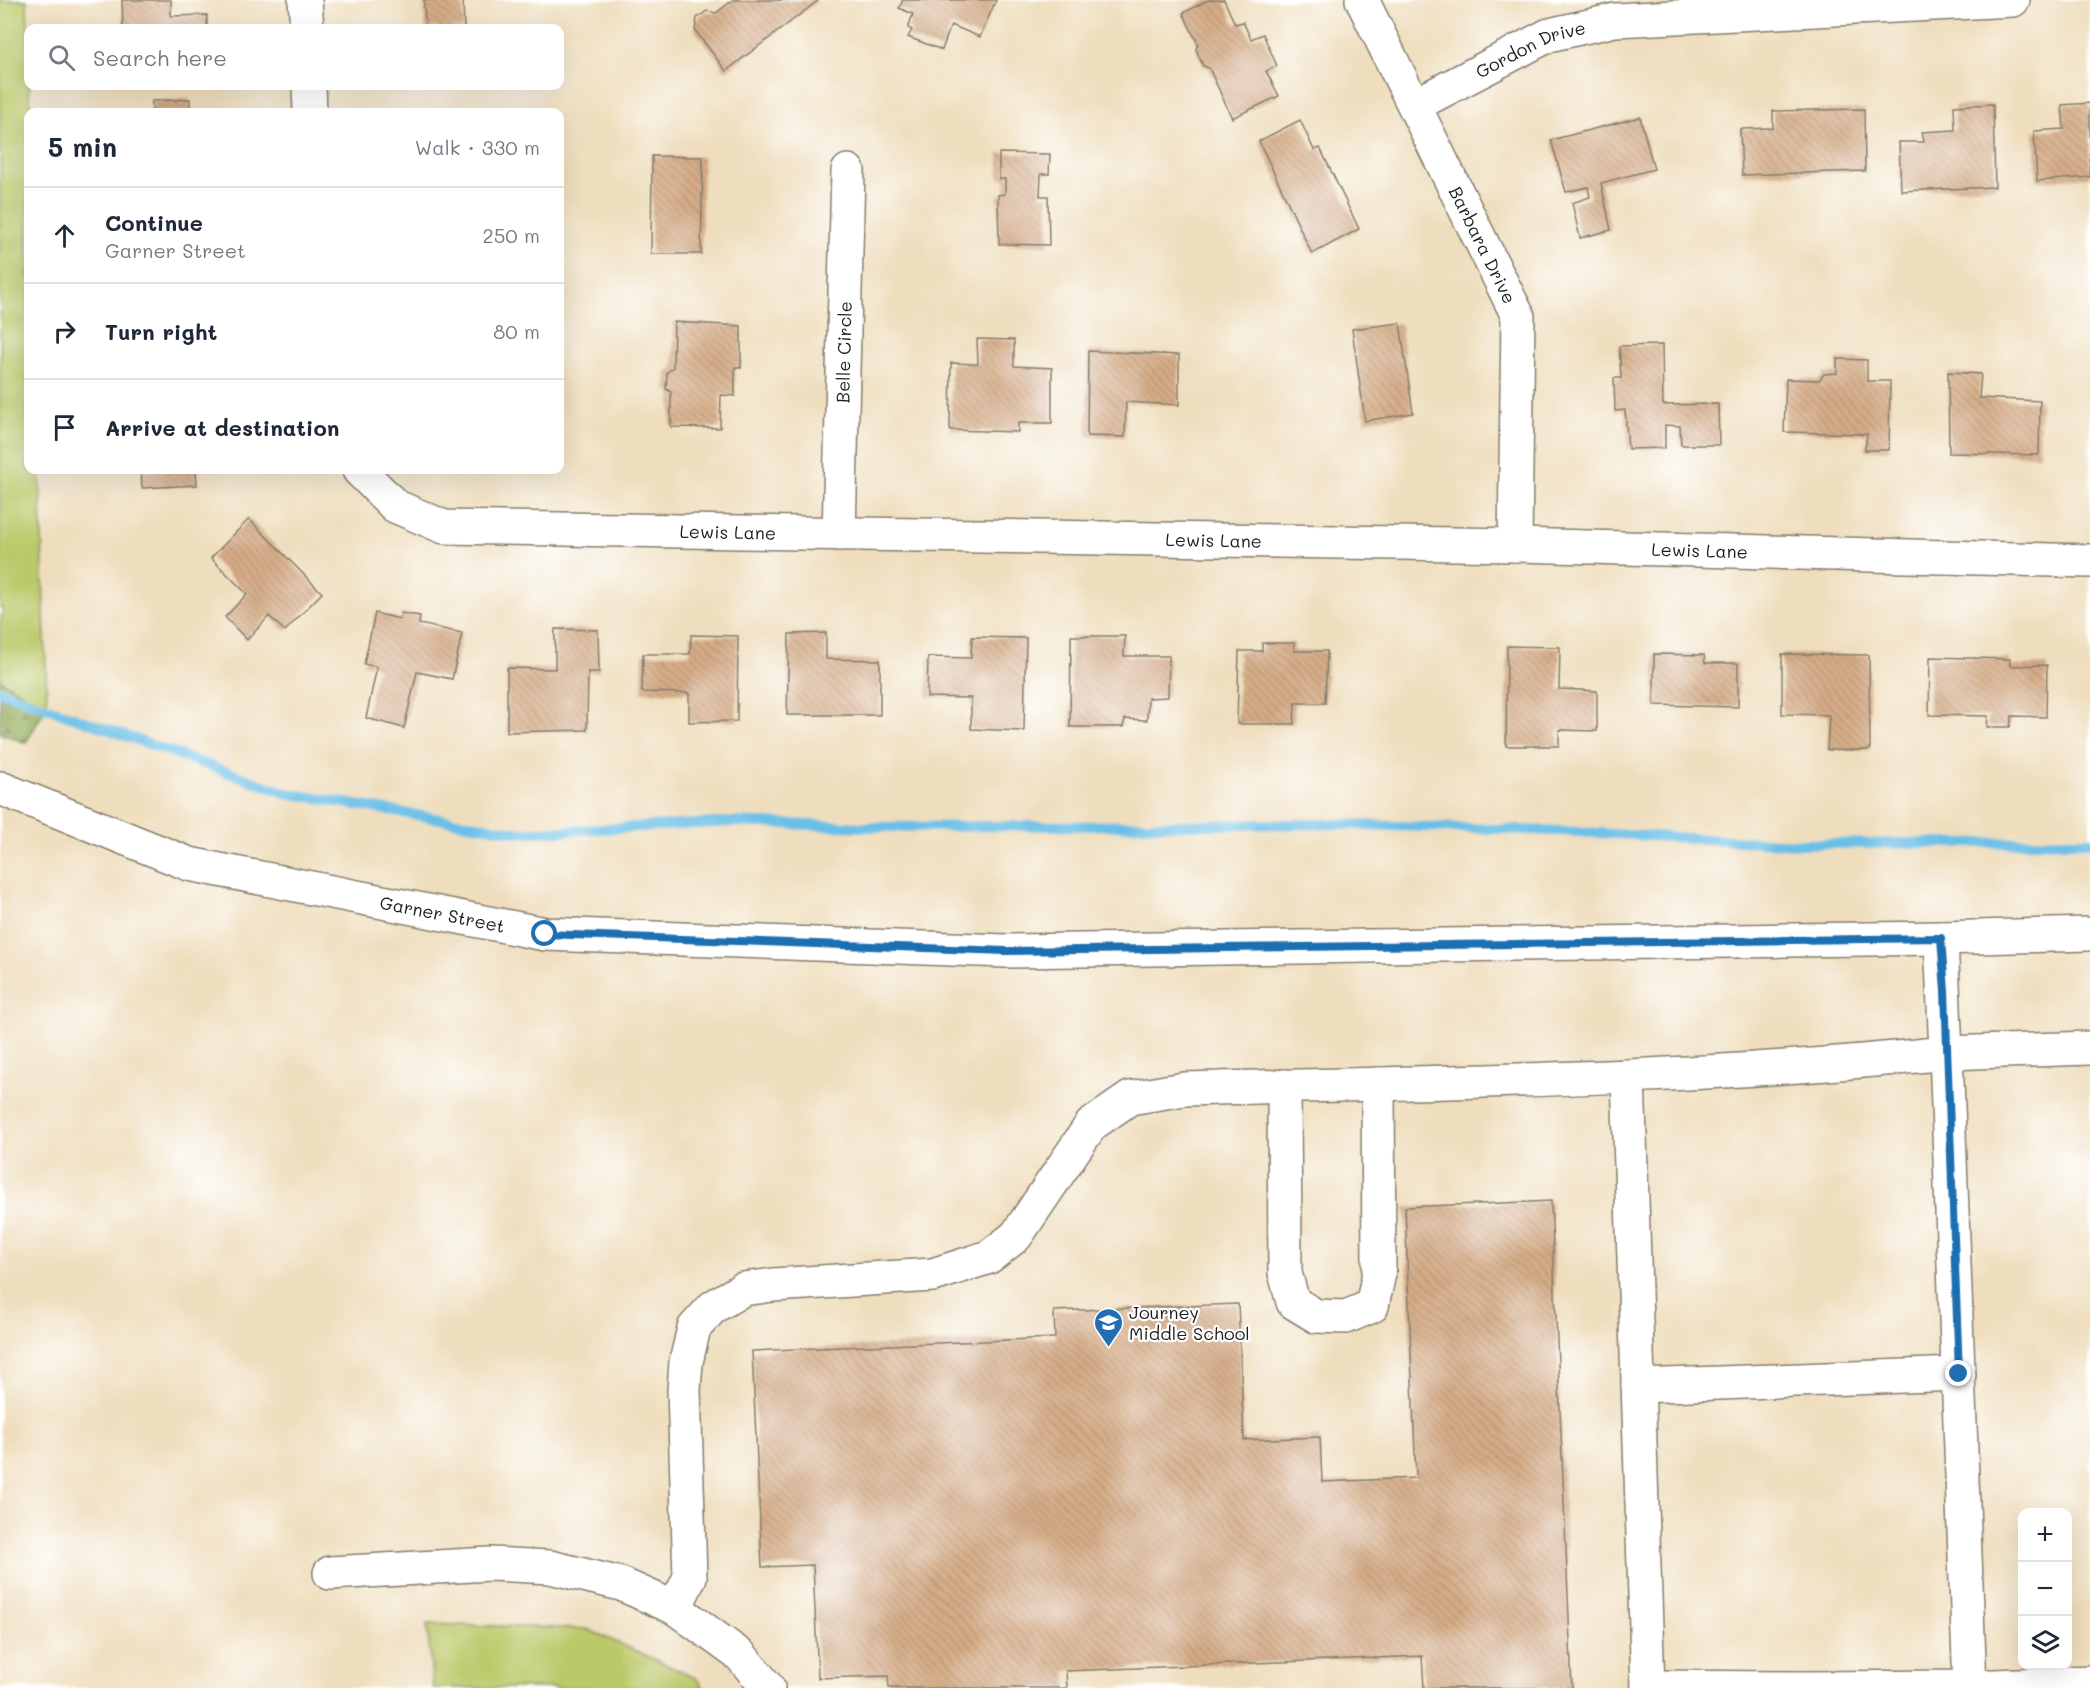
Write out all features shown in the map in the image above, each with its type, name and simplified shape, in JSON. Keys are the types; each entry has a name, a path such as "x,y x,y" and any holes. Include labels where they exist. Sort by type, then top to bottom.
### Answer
{"street":[{"path":"306,0 307,24"},
{"name":"Barbara Drive","path":"1362,0 1518,316 1515,545"},
{"name":"Gordon Drive","path":"1415,105 1549,35 1615,20 2013,0"},
{"path":"309,90 310,108"},
{"name":"Belle Circle","path":"839,534 849,171"},
{"name":"Lewis Lane","path":"363,474 395,506 444,527 1515,545 2090,561"},
{"name":"Garner Street","path":"0,788 189,864 545,934 1006,951 2090,934"},
{"path":"1941,938 1970,1688"},
{"path":"675,1608 690,1577 684,1390 686,1362 694,1328 713,1307 743,1289 933,1275 989,1257 1016,1236 1091,1125 1130,1098 1184,1089 1628,1076 1877,1060 1946,1053 2090,1048"},
{"path":"1628,1076 1648,1688 1970,1688 2090,1682"},
{"path":"1284,1086 1285,1273 1293,1302 1316,1316 1346,1317 1372,1306 1378,1273 1378,1084"},
{"path":"1638,1386 1959,1374"},
{"path":"330,1573 490,1564 550,1567 621,1584 675,1608 741,1656 768,1688"}],"green space":[{"path":"0,0 27,0 28,24 24,24 24,90 29,90 30,108 24,108 24,474 40,474 47,708 0,680 0,622 3,609 0,608"},
{"path":"0,680 45,709 26,743 0,733"},
{"path":"427,1624 587,1629 696,1678 704,1688 433,1688"}],"building":[{"path":"122,0 171,0 171,16 207,15 207,24 123,24"},
{"path":"424,0 463,0 464,24 425,24"},
{"path":"733,0 819,0 726,71 695,30 697,18 707,11 716,13"},
{"path":"903,0 996,0 980,37 951,25 942,50 908,37 912,30 908,28 913,14 899,8"},
{"path":"1208,0 1224,0 1235,24 1243,22 1251,39 1263,34 1277,66 1266,71 1279,96 1232,118 1209,68 1203,66 1196,49 1198,44 1183,13"},
{"path":"190,99 190,108 152,108 152,101"},
{"path":"2090,103 2090,177 2037,181 2034,131 2064,129 2062,105"},
{"path":"1993,104 1995,187 1901,191 1899,142 1924,142 1922,132 1955,130 1954,106"},
{"path":"1864,109 1865,171 1742,175 1740,129 1773,128 1773,111"},
{"path":"1640,117 1654,169 1601,183 1611,230 1580,238 1572,203 1590,197 1588,187 1566,192 1551,140"},
{"path":"1300,120 1314,150 1320,148 1359,229 1312,254 1259,141"},
{"path":"999,153 1050,154 1049,174 1041,174 1040,196 1048,196 1049,245 999,244 998,195 1005,194 1005,179 999,179"},
{"path":"652,156 703,157 701,254 651,254"},
{"path":"674,322 741,326 741,368 735,367 735,396 721,395 720,428 671,427 671,392 666,389 667,372 673,368"},
{"path":"1400,323 1413,413 1365,421 1352,329"},
{"path":"977,339 1014,340 1014,366 1052,368 1052,423 1018,423 1018,432 950,430 951,363 978,364"},
{"path":"1662,345 1663,405 1718,404 1719,445 1681,445 1680,426 1665,425 1665,448 1628,449 1625,410 1615,411 1614,378 1621,378 1619,346"},
{"path":"1088,351 1179,355 1179,405 1126,402 1125,437 1087,436"},
{"path":"1837,359 1867,360 1867,381 1890,381 1889,450 1865,450 1867,434 1784,432 1786,379 1819,380 1824,374 1837,373"},
{"path":"1948,372 1981,374 1979,398 2040,401 2039,455 1949,453"},
{"path":"141,474 196,474 197,485 142,488"},
{"path":"249,519 322,593 285,631 269,616 247,640 225,617 247,594 211,558"},
{"path":"375,613 400,619 401,613 420,616 419,624 462,633 452,679 417,672 404,728 366,718 377,667 364,664"},
{"path":"555,629 598,630 599,672 588,672 587,730 507,732 507,668 555,669"},
{"path":"826,633 826,659 880,660 880,715 787,715 789,634"},
{"path":"691,635 738,636 737,721 689,722 689,693 642,692 643,654 690,654"},
{"path":"1071,636 1125,636 1124,656 1169,656 1168,697 1148,698 1147,720 1125,719 1123,727 1070,727"},
{"path":"972,637 1026,638 1024,731 971,729 971,698 927,697 928,657 971,658"},
{"path":"1262,643 1294,643 1294,651 1327,651 1325,703 1295,703 1294,724 1237,724 1239,651 1262,651"},
{"path":"1507,646 1560,647 1559,689 1597,691 1597,731 1559,730 1559,746 1506,746"},
{"path":"1654,654 1704,655 1705,663 1738,663 1738,707 1654,705"},
{"path":"1782,654 1869,655 1870,750 1827,750 1829,715 1782,714"},
{"path":"1930,657 2010,659 2010,666 2047,665 2046,717 2012,716 2010,727 1987,727 1988,716 1929,715"},
{"name":"Journey Middle School","path":"1551,1201 1572,1688 1424,1688 1422,1656 1066,1671 1067,1688 889,1688 888,1676 818,1678 813,1565 762,1567 752,1351 1055,1338 1054,1311 1238,1304 1244,1440 1320,1437 1322,1482 1416,1478 1405,1207"}],"waterway":[{"path":"0,691 286,793 522,833 734,822 863,827 1330,824 1560,831 1798,844 2090,842"}],"place":[{"name":"Journey Middle School","path":"1108,1348"}],"route":[{"path":"545,934 1006,951 1941,938 1945,991 1959,1374"}]}
